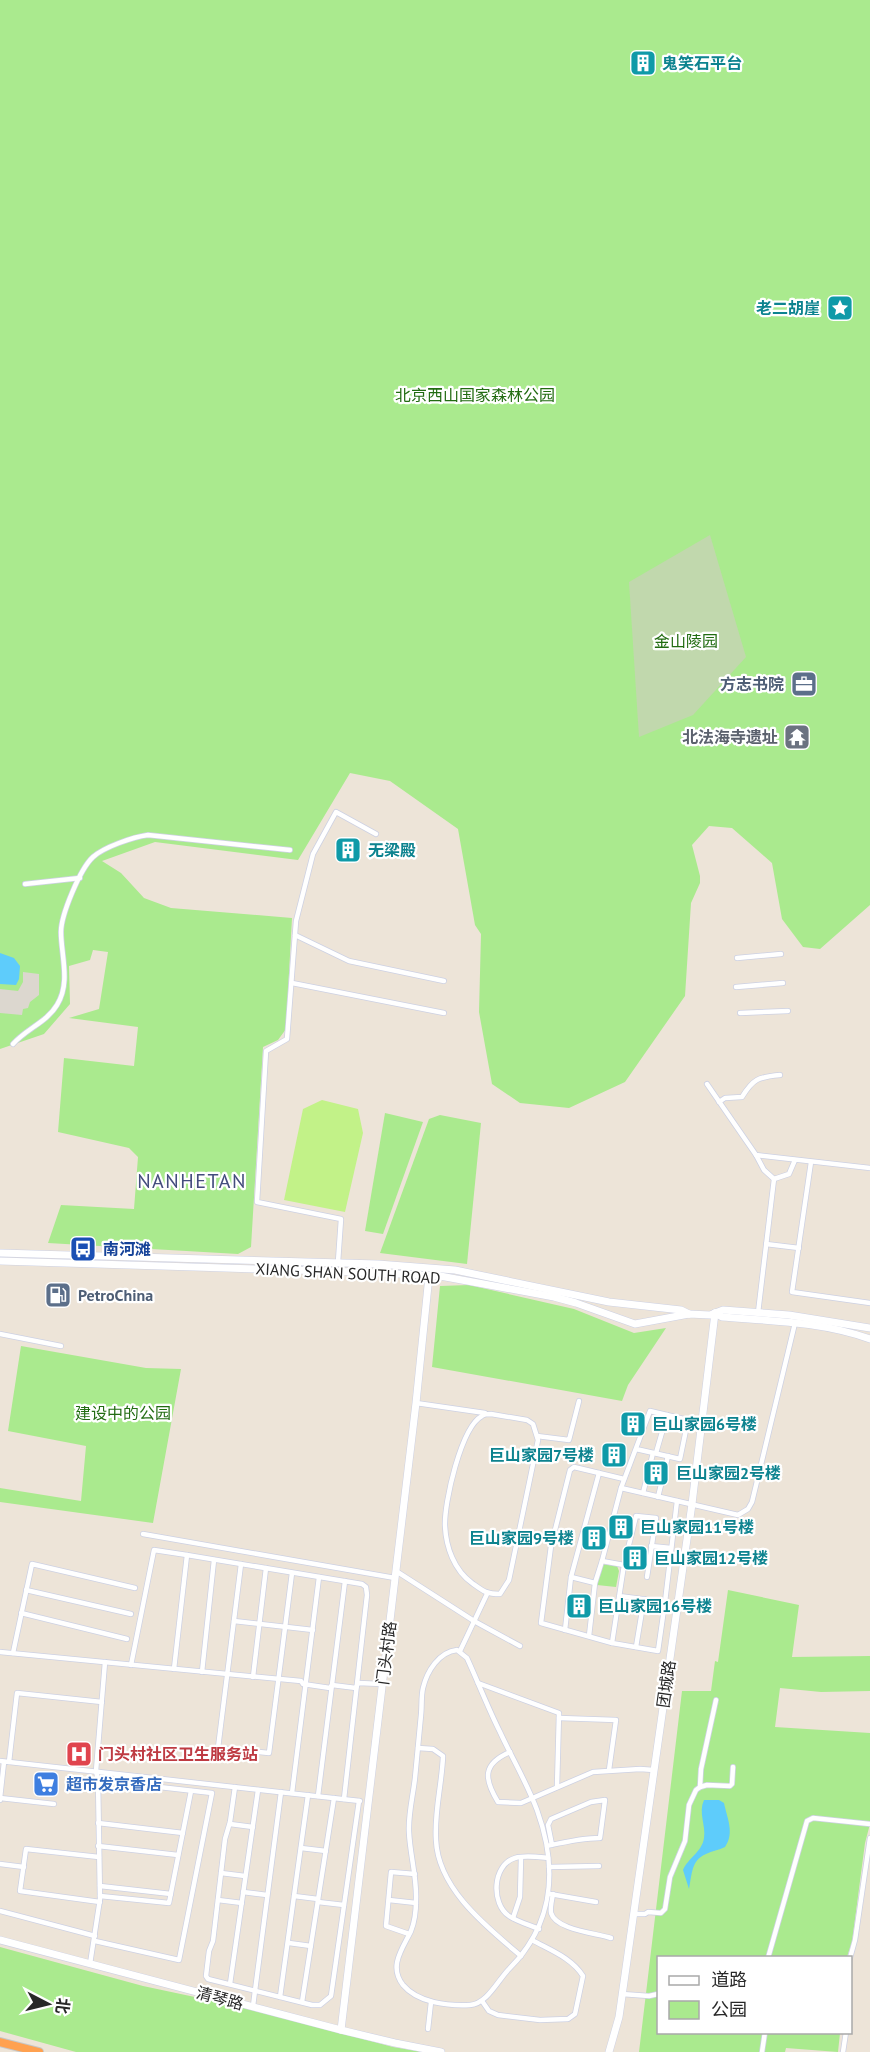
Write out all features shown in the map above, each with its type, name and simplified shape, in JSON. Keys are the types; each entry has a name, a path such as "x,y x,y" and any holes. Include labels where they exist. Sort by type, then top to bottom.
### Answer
{"highway":[{"path":"0,2042 39,2052"}],"street":[{"path":"338,1263 341,1219 257,1202 266,1051 288,1039 296,921 313,854 336,812 375,834"},
{"path":"13,1044 21,1035 45,1019 58,1004 63,989 64,975 61,921 80,878 92,858 99,853 137,836 148,835 290,850"},
{"path":"25,884 80,878"},
{"path":"295,935 349,961 444,981"},
{"path":"737,958 781,954"},
{"path":"292,983 444,1013"},
{"path":"736,987 783,983"},
{"path":"740,1013 788,1011"},
{"path":"719,1102 726,1098 742,1097 751,1083 762,1076 780,1075"},
{"path":"707,1084 764,1170 774,1179"},
{"path":"756,1155 870,1168"},
{"path":"774,1179 789,1174 795,1160"},
{"path":"811,1162 792,1293 870,1303"},
{"path":"758,1313 774,1179"},
{"path":"766,1244 799,1248"},
{"name":"XIANG SHAN SOUTH ROAD","path":"0,1253 387,1264 455,1270 592,1299 681,1310 689,1314"},
{"name":"XIANG SHAN SOUTH ROAD","path":"0,1261 429,1276 554,1297 634,1324 689,1314 715,1314 722,1317 795,1323 839,1330 870,1339"},
{"name":"门头村路","path":"341,2030 396,1575 429,1276"},
{"name":"XIANG SHAN SOUTH ROAD","path":"715,1314 723,1310 826,1319 870,1328"},
{"name":"团城路","path":"609,2052 619,2017 692,1504 715,1314"},
{"path":"621,1488 738,1515 748,1509 752,1502 795,1323"},
{"path":"0,1334 62,1346"},
{"path":"537,1436 569,1440 579,1401"},
{"path":"416,1403 491,1414 527,1420 533,1424 538,1440 508,1580 500,1594 487,1594 467,1580 459,1571 448,1546 445,1527 446,1503 462,1447 478,1419 483,1415 491,1414"},
{"path":"589,1636 595,1583 621,1488 650,1411 688,1420 680,1459 636,1449"},
{"path":"643,1493 667,1415"},
{"path":"658,1497 668,1456"},
{"path":"624,1479 574,1467 570,1470 551,1546 541,1623 612,1643 658,1651 677,1501"},
{"path":"566,1630 572,1577 599,1473"},
{"path":"612,1643 624,1565 636,1516 656,1518 647,1577"},
{"path":"143,1534 396,1575 520,1646"},
{"path":"651,1546 671,1548"},
{"path":"131,1665 154,1550 362,1584 368,1592 344,1799"},
{"path":"174,1669 187,1555"},
{"path":"202,1672 214,1560"},
{"path":"602,1561 624,1565"},
{"path":"13,1653 32,1564 135,1588"},
{"path":"241,1564 218,1748 269,1753 292,1573"},
{"path":"253,1677 267,1568"},
{"path":"292,1794 319,1577"},
{"path":"572,1577 595,1583"},
{"path":"318,1796 345,1581"},
{"path":"26,1590 131,1614"},
{"path":"460,1652 487,1594"},
{"path":"620,1596 664,1602"},
{"path":"636,1647 644,1599"},
{"path":"21,1613 127,1639"},
{"path":"234,1621 313,1630"},
{"path":"549,1845 532,1798 467,1658 460,1652 448,1651 438,1658 423,1688 409,1829 415,1874 416,1913 409,1934 401,1948 396,1968 402,1984 414,1996 431,2002 461,2006 474,2005 482,2001 521,1956 539,1929 550,1893"},
{"path":"0,1652 279,1679 330,1688 332,1685 356,1688 358,1683"},
{"path":"90,1964 100,1899 96,1771 105,1662"},
{"path":"358,1683 382,1684"},
{"path":"478,1683 559,1713 557,1787"},
{"path":"54,1804 0,1799 4,1762 17,1693 102,1702"},
{"path":"700,1787 701,1769 716,1700"},
{"path":"559,1718 616,1720 609,1770"},
{"path":"418,1748 433,1749 443,1756 436,1840 446,1875 465,1904 521,1956"},
{"path":"510,1752 496,1759 487,1775 492,1793 498,1802 521,1803 593,1772 654,1770"},
{"path":"4,1762 368,1802"},
{"path":"633,1914 661,1913 665,1909 670,1877 685,1841 689,1805 696,1790 707,1785 730,1786 733,1767"},
{"path":"0,1911 179,1960 212,1794 98,1780"},
{"path":"235,1787 230,1824 225,1839 213,1941 209,1951 206,1976 208,1979 320,2005 331,1996 359,1801"},
{"path":"230,1984 258,1790"},
{"path":"99,1857 26,1849 20,1891 169,1903 190,1791"},
{"path":"253,2006 281,1792"},
{"path":"280,1997 308,1795"},
{"path":"302,2002 334,1798"},
{"path":"549,1845 581,1838 600,1838 605,1800 591,1802 551,1819 548,1826 548,1858 551,1908 555,1920 573,1929 611,1938"},
{"path":"769,1956 807,1821 813,1818 870,1824"},
{"path":"98,1823 183,1833"},
{"path":"230,1824 252,1827"},
{"path":"851,1956 870,1838"},
{"path":"98,1846 178,1856"},
{"path":"301,1848 326,1851"},
{"path":"539,1929 513,1918 501,1908 497,1901 497,1884 505,1865 514,1858 548,1858"},
{"path":"513,1918 520,1897 521,1858"},
{"path":"0,1864 24,1867"},
{"path":"549,1867 585,1864 599,1866"},
{"path":"409,1934 386,1926 391,1872 415,1874"},
{"path":"221,1874 245,1876"},
{"path":"100,1886 171,1894"},
{"path":"243,1892 267,1895"},
{"path":"550,1893 596,1902"},
{"path":"294,1896 344,1905"},
{"path":"218,1900 242,1903"},
{"path":"389,1900 416,1903"},
{"name":"清琴路","path":"0,1940 341,2030 441,2052"},
{"path":"482,2001 489,2011 498,2015 559,2020 568,2019 575,2014 583,1976 578,1968 569,1961 532,1940"},
{"path":"289,1943 310,1946"},
{"path":"622,1994 649,1996 657,1994"},
{"path":"428,2029 431,2002"},
{"path":"762,2052 765,2034"},
{"path":"843,2052 846,2034"}],"green space":[{"name":"北京西山国家森林公园","path":"0,0 870,0 870,905 820,949 803,947 782,919 772,863 732,828 709,826 692,845 700,883 691,903 685,996 625,1082 569,1108 520,1103 492,1084 479,1012 481,934 475,925 458,829 390,781 350,773 298,860 155,842 102,861 121,873 144,898 171,908 292,918 286,1029 278,1040 263,1047 251,1247 238,1254 48,1243 61,1205 134,1209 138,1157 129,1148 58,1132 64,1058 134,1066 138,1027 69,1018 99,1009 108,952 93,950 90,960 69,966 70,1004 44,1034 0,1049"},
{"name":"金山陵园","path":"710,535 746,657 693,715 639,737 629,582"},
{"path":"322,1100 358,1109 363,1133 345,1212 284,1200 303,1109"},
{"path":"385,1113 423,1122 383,1234 365,1231"},
{"path":"440,1115 481,1123 467,1264 380,1253 429,1119"},
{"path":"469,1285 574,1309 634,1333 666,1328 628,1385 622,1401 432,1367 440,1286"},
{"name":"建设中的公园","path":"21,1346 146,1368 181,1369 153,1523 0,1502 0,1488 81,1501 86,1446 8,1431"},
{"path":"601,1564 617,1566 619,1571 616,1587 597,1585"},
{"path":"728,1590 799,1605 792,1657 870,1656 870,1691 821,1692 780,1688 775,1727 870,1733 870,1824 865,1843 852,1942 847,1956 657,1956 657,2034 840,2034 838,2052 786,2048 785,2052 639,2052 682,1691 711,1691 715,1661 718,1662"},
{"path":"0,1947 143,1986 256,2010 393,2047 423,2052 76,2052 0,2031"}],"shaded area":[{"path":"23,972 39,974 39,995 30,1002 28,1008 23,1009 22,1015 0,1013 0,989 18,991 23,982"}],"water":[{"path":"0,953 14,958 20,966 16,985 0,984"},
{"path":"704,1800 719,1800 724,1803 729,1825 728,1842 725,1847 697,1860 689,1889 683,1870 703,1843 702,1805"}],"place":[{"name":"鬼笑石平台","path":"643,63"},
{"name":"老二胡崖","path":"840,308"},
{"name":"方志书院","path":"804,684"},
{"name":"北法海寺遗址","path":"797,737"},
{"name":"无梁殿","path":"348,850"},
{"name":"南河滩","path":"83,1249"},
{"name":"PetroChina","path":"58,1295"},
{"name":"巨山家园6号楼","path":"633,1424"},
{"name":"巨山家园7号楼","path":"614,1455"},
{"name":"巨山家园2号楼","path":"656,1473"},
{"name":"巨山家园11号楼","path":"621,1527"},
{"name":"巨山家园9号楼","path":"594,1538"},
{"name":"巨山家园12号楼","path":"635,1558"},
{"name":"巨山家园16号楼","path":"579,1606"},
{"name":"门头村社区卫生服务站","path":"79,1754"},
{"name":"超市发京香店","path":"46,1784"}],"district":[{"name":"NANHETAN","path":"192,1181"}]}
